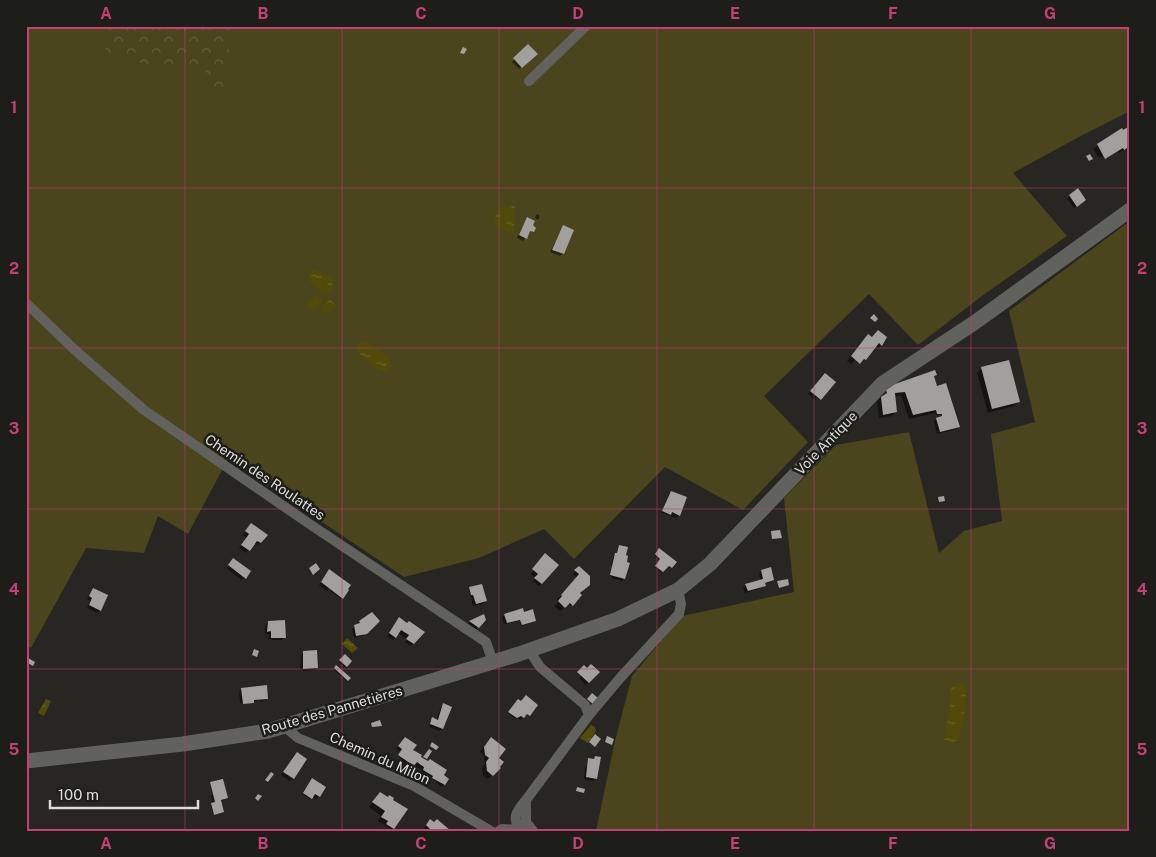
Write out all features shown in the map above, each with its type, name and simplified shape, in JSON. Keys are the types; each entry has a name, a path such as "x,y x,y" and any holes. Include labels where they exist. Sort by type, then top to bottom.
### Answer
{"street":[{"path":"529,81 586,26"},
{"name":"Voie Antique","path":"522,652 618,619 678,590 710,564 883,383 974,323 1130,210"},
{"name":"Chemin des Roulattes","path":"26,303 76,351 144,410 486,642 493,662"},
{"path":"523,830 515,820 517,810 589,715 679,614 681,604 678,590"},
{"path":"522,652 585,705 589,715"},
{"name":"Route des Pannetières","path":"26,761 183,744 268,731 522,652"},
{"name":"Chemin du Milon","path":"284,726 298,738 414,786 491,831"},
{"path":"526,800 526,822 533,831"},
{"path":"501,830 509,819 517,813"},
{"path":"501,830 523,830"}],"green space":[{"path":"26,26 1130,26 1130,111 1013,173 1067,236 982,296 918,345 869,294 764,396 808,442 743,510 665,467 574,559 544,529 479,558 404,577 228,459 188,534 158,516 144,553 86,548 31,648 26,644"},
{"path":"107,26 232,26 223,96 206,88 205,69 162,69 105,52"},
{"path":"1130,221 1130,831 596,831 615,741 632,676 682,616 794,592 784,498 836,445 909,432 939,553 964,531 1002,521 991,434 1035,422 1009,311"}],"water":[{"path":"515,206 514,235 496,227 494,222 498,211 502,207"},
{"path":"313,269 334,279 331,290 327,294 315,287 309,280 308,277"},
{"path":"316,295 324,300 315,309 305,308"},
{"path":"329,298 337,307 326,313 319,310"},
{"path":"362,341 385,354 392,366 388,372 373,366 363,359 356,345"},
{"path":"347,638 358,648 352,653 342,644"},
{"path":"955,683 962,684 966,688 964,715 957,742 944,741 951,699 950,690"},
{"path":"46,699 51,701 44,716 38,713"},
{"path":"591,725 595,727 596,731 588,743 580,738"}],"building":[{"path":"528,44 538,54 522,68 513,58"},
{"path":"463,47 467,49 464,54 460,53"},
{"path":"1128,127 1130,130 1130,146 1105,159 1097,144 1122,128 1123,130"},
{"path":"1090,154 1093,159 1089,161 1086,156"},
{"path":"1078,188 1086,200 1077,207 1069,195"},
{"path":"527,217 535,221 533,225 536,228 534,232 530,231 527,239 519,235"},
{"path":"563,225 574,230 564,254 552,250"},
{"path":"874,314 878,319 875,322 870,318"},
{"path":"878,330 887,337 882,346 879,343 866,360 864,359 860,364 851,356 868,334 872,337"},
{"path":"1009,360 1020,402 992,409 981,367"},
{"path":"935,370 937,375 934,376 937,386 946,383 960,427 940,432 936,418 942,416 942,414 937,414 936,410 913,415 905,392 895,393 897,412 883,415 881,397 887,393 886,390 895,384"},
{"path":"825,373 836,382 821,400 810,391"},
{"path":"671,491 687,497 680,516 672,512 671,515 662,511"},
{"path":"944,496 945,501 939,502 938,497"},
{"path":"251,523 268,535 261,543 257,541 250,551 241,545 249,534 245,531"},
{"path":"780,530 782,538 772,539 771,531"},
{"path":"619,545 628,547 626,555 628,556 627,562 630,563 625,579 610,575 615,553 617,553"},
{"path":"659,548 677,562 672,568 669,566 663,572 655,566 660,559 655,554"},
{"path":"545,553 559,565 542,584 534,578 538,574 532,569"},
{"path":"233,558 251,571 246,579 228,565"},
{"path":"316,563 320,569 313,575 309,568"},
{"path":"579,566 590,576 590,585 580,593 582,595 573,606 570,603 565,608 558,601 579,574 574,570"},
{"path":"771,567 774,580 765,583 766,586 748,591 745,584 763,579 761,570"},
{"path":"329,569 351,585 343,599 321,582"},
{"path":"788,579 789,585 779,588 777,581"},
{"path":"482,584 487,601 476,604 469,587"},
{"path":"93,588 108,595 101,611 89,605 92,598 89,596"},
{"path":"523,608 524,612 533,609 536,621 522,625 520,620 507,623 504,614"},
{"path":"372,612 380,621 367,634 356,636 354,625 360,623 359,621"},
{"path":"484,614 486,620 479,628 469,621"},
{"path":"399,617 407,623 409,621 425,632 414,644 406,639 409,635 401,630 396,638 389,633"},
{"path":"285,620 286,638 271,638 271,631 267,632 268,621"},
{"path":"254,649 259,651 257,657 252,655"},
{"path":"317,650 318,668 303,669 303,651"},
{"path":"345,654 352,661 347,667 339,660"},
{"path":"28,658 35,662 33,666 26,662"},
{"path":"591,664 600,672 589,683 577,672 584,665 587,668"},
{"path":"336,665 351,678 348,681 334,668"},
{"path":"267,685 268,699 254,700 254,703 243,704 241,688"},
{"path":"592,693 598,698 593,704 587,699"},
{"path":"526,695 538,705 530,716 527,714 524,718 521,716 517,718 508,712 518,699 521,701"},
{"path":"443,703 452,707 443,729 430,724 432,717 438,720"},
{"path":"380,720 382,726 372,727 371,723"},
{"path":"595,734 601,739 595,747 589,742"},
{"path":"607,736 614,739 612,745 605,742"},
{"path":"405,737 417,745 413,750 422,755 421,757 428,761 430,759 447,770 444,775 449,779 445,785 432,778 433,776 423,770 424,767 417,762 414,766 398,755 402,749 398,746"},
{"path":"491,737 506,749 499,758 504,762 493,776 487,771 486,762 489,758 485,755 484,747"},
{"path":"432,742 439,747 436,750 430,746"},
{"path":"429,749 432,751 427,759 423,757"},
{"path":"297,752 307,759 294,779 283,772"},
{"path":"595,756 601,757 597,779 586,777 588,758 594,759"},
{"path":"271,772 274,774 268,782 265,780"},
{"path":"312,778 326,787 320,797 315,794 312,799 303,793"},
{"path":"223,779 228,798 221,800 224,812 214,815 211,803 215,802 210,782"},
{"path":"577,787 585,789 584,793 576,791"},
{"path":"380,792 394,798 393,800 408,809 394,829 386,824 388,821 381,817 385,811 372,802"},
{"path":"258,794 262,796 258,801 255,798"},
{"path":"430,819 434,822 437,819 451,831 432,831 426,825"}]}
